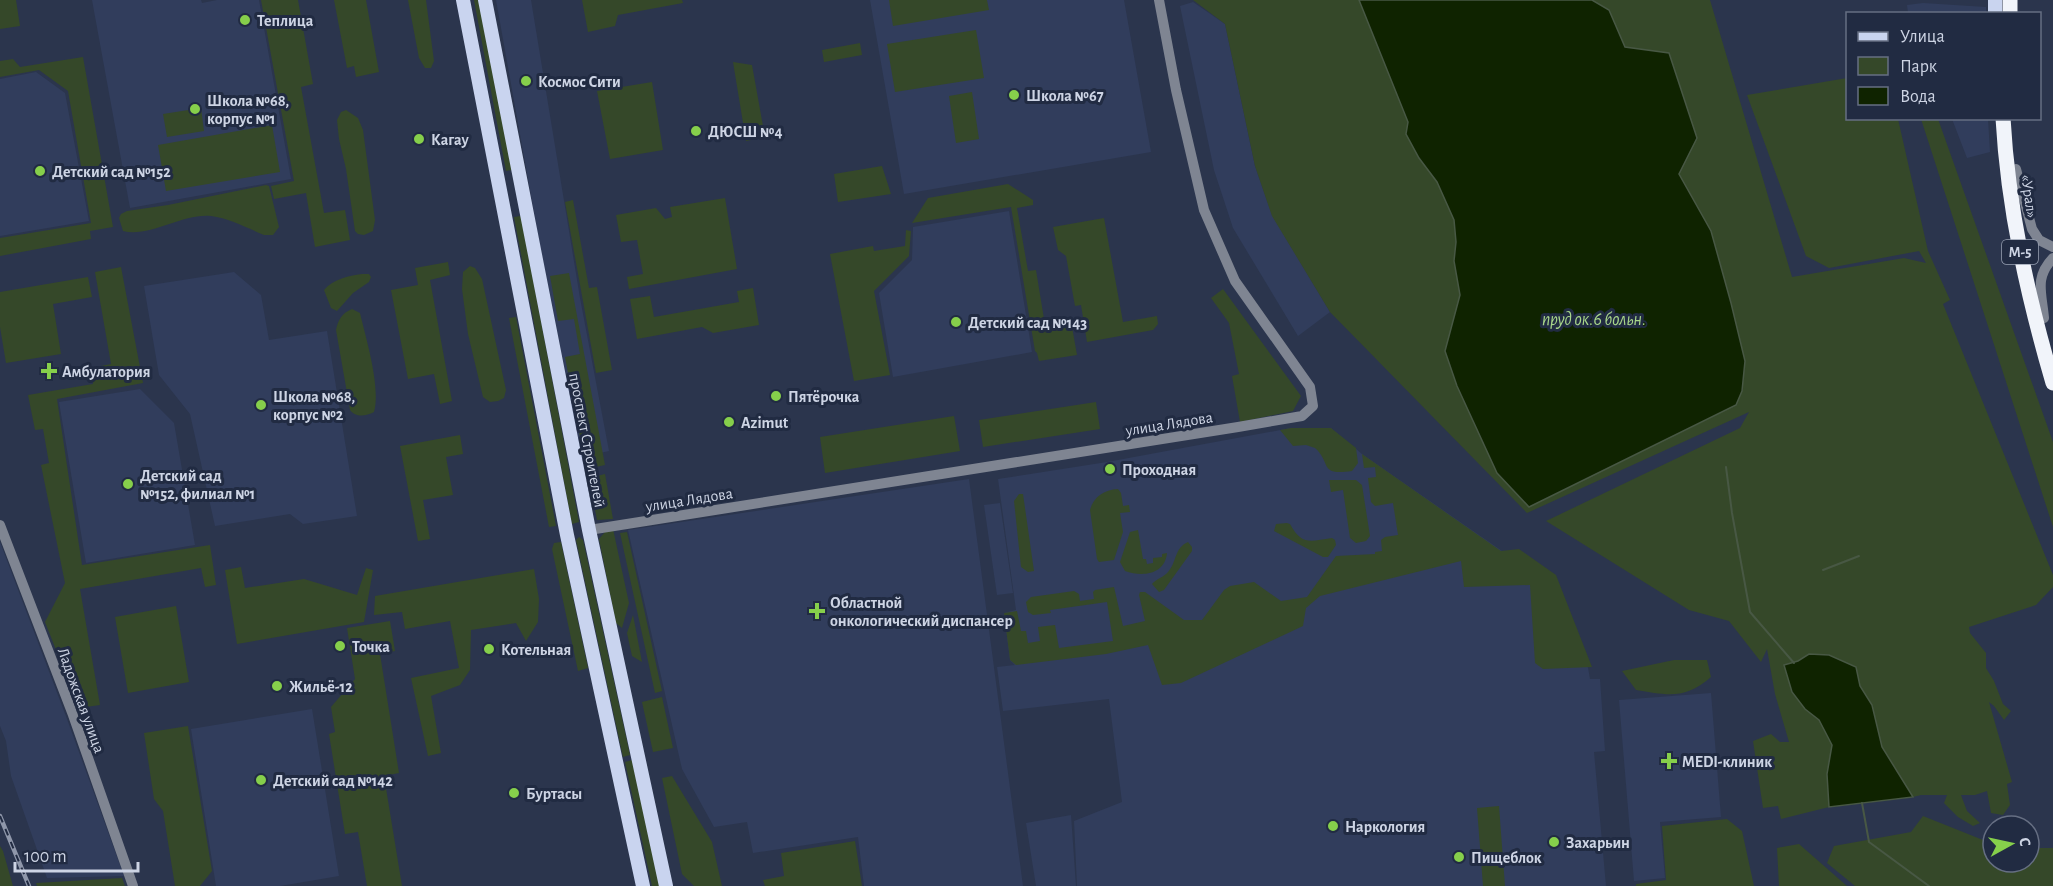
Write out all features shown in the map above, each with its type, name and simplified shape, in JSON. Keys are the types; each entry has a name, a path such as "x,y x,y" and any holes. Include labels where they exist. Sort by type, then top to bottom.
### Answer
{"highway":[{"name":"«Урал»","path":"2003,120 2010,190 2020,254 2030,301 2053,383"},
{"name":"«Урал»","path":"2012,120 2016,169 2029,253 2053,350"}],"main road":[{"path":"463,0 567,535 643,886"},
{"name":"проспект Строителей","path":"485,0 589,530 666,886"},
{"path":"1997,120 2006,202 2019,279 2037,345 2053,391"}],"street":[{"name":"улица Лядова","path":"589,530 1270,422 1302,416 1313,406 1310,387 1235,281 1204,210 1176,90 1159,0"},
{"path":"2016,169 2031,229 2038,240 2053,247"},
{"path":"2044,318 2041,277 2044,267 2053,258"},
{"name":"Ладожская улица","path":"0,525 73,715 133,886"}],"shaded area":[{"name":"Школа №68, корпус №1","path":"92,0 201,0 202,3 217,0 259,0 291,179 130,208"},
{"path":"496,0 531,0 580,298 609,451 582,457 538,235"},
{"name":"Школа №67","path":"870,0 1124,0 1151,152 904,194"},
{"path":"1193,2 1225,24 1255,166 1272,215 1330,312 1298,336 1233,228 1214,170 1180,6"},
{"path":"1923,3 1986,7 1986,12 1908,12 1907,5"},
{"name":"Детский сад №152","path":"36,72 65,93 89,221 0,236 0,79"},
{"path":"1952,120 1988,120 1990,152 1967,158"},
{"name":"Детский сад №143","path":"1009,211 1032,352 893,377 879,293 912,260 913,227"},
{"name":"Школа №68, корпус №2","path":"234,272 261,295 269,340 327,331 357,516 303,524 290,514 215,526 190,414 159,375 144,286"},
{"name":"Детский сад №152, филиал №1","path":"140,389 174,423 195,545 86,563 59,402"},
{"path":"1291,428 1331,428 1362,454 1502,551 1550,577 1587,662 1590,679 1600,679 1605,751 1594,752 1606,886 1077,886 1074,821 1122,802 1109,699 1003,711 997,667 1015,665 1010,660 1004,613 1016,610 998,479 1107,462"},
{"name":"Областной онкологический диспансер","path":"969,479 1023,886 864,886 858,837 753,853 747,822 714,827 682,769 628,530"},
{"path":"1000,503 1013,593 997,595 984,505"},
{"path":"0,542 124,876 47,878 11,776 6,741 0,726"},
{"path":"1711,693 1721,817 1660,822 1665,878 1634,881 1619,700"},
{"name":"Детский сад №142","path":"312,709 339,876 280,886 216,886 191,729"},
{"path":"1071,815 1076,886 1036,886 1026,823"}],"green space":[{"path":"0,0 16,0 20,26 0,29"},
{"path":"261,0 298,0 313,84 301,87 324,213 345,210 350,240 315,247 306,193 274,199 271,186 294,181"},
{"path":"334,0 366,0 379,72 356,77 354,66 347,68"},
{"path":"408,0 426,0 434,61 431,68 425,68 419,58"},
{"path":"474,0 481,0 512,170 506,171"},
{"path":"582,0 682,0 683,3 618,15 615,26 588,32"},
{"path":"889,0 987,0 989,10 893,26"},
{"path":"1193,0 1710,0 1792,277 1904,258 1926,263 1919,251 1829,268 1806,256 1747,95 1846,78 1846,120 1898,120 1928,251 1950,300 1943,304 2053,575 2053,587 2036,605 1969,627 1970,633 1986,653 1986,668 2003,704 2011,711 2004,720 1989,702 2012,782 2007,784 2010,805 2004,814 1991,813 1987,791 1975,795 1961,795 1967,811 1980,823 1973,826 1958,817 1944,803 1947,795 1913,797 1882,747 1872,705 1860,686 1856,667 1829,655 1810,654 1784,665 1805,709 1819,720 1832,745 1827,774 1829,807 1781,819 1778,806 1763,808 1753,741 1771,734 1780,742 1789,742 1775,694 1767,649 1761,662 1729,621 1689,610 1546,521 1740,428 1749,412 1527,513 1330,312 1272,216 1255,166 1225,24"},
{"path":"976,30 984,78 895,92 887,44"},
{"path":"860,43 862,55 824,62 822,50"},
{"path":"83,57 113,227 90,231 91,239 0,256 0,238 91,223 68,91 39,70 0,77 0,61 13,59 20,67"},
{"path":"733,62 752,65 763,126 756,139 746,141"},
{"path":"652,82 663,150 610,159 597,91"},
{"path":"972,92 979,139 956,143 949,96"},
{"path":"201,108 204,131 167,137 163,114"},
{"path":"346,110 358,118 363,130 375,220 373,231 364,235 355,231 339,139 337,120 341,112"},
{"path":"1921,120 1938,120 2053,442 2053,527"},
{"path":"272,125 280,172 166,191 158,145"},
{"path":"882,166 891,194 838,202 834,174"},
{"path":"1008,184 1033,200 1033,205 1017,208 1028,271 1036,270 1045,325 1071,321 1077,355 1039,361 1035,351 1011,207 912,223 928,198"},
{"path":"269,186 279,227 273,235 264,235 231,221 211,216 189,218 144,231 123,231 119,218 127,211"},
{"path":"725,198 737,269 629,289 627,277 643,274 637,240 621,242 616,215 656,208 665,219 672,217 670,207"},
{"path":"573,200 589,288 597,287 612,370 596,373 565,202"},
{"path":"521,216 579,522 572,524 514,217"},
{"path":"1104,218 1123,322 1157,316 1158,324 1153,330 1087,342 1081,305 1075,306 1066,256 1058,250 1053,227"},
{"path":"906,230 911,231 909,256 874,291 890,375 854,381 830,254 873,246 874,251 905,246"},
{"path":"448,262 450,275 430,280 452,401 440,404 434,374 408,379 391,290 418,285 415,268"},
{"path":"470,266 475,268 482,279 506,390 504,398 498,401 490,402 483,397 468,334 462,289 463,272"},
{"path":"121,267 143,383 57,399 82,565 210,545 216,585 205,587 201,568 80,589 100,705 79,708 45,622 65,583 41,465 49,463 43,429 35,430 28,395 93,384 91,368 111,364 95,272"},
{"path":"569,273 605,465 586,469 565,357 580,354 574,319 558,321 550,276"},
{"path":"369,274 371,277 369,282 353,293 337,311 331,308 324,290 336,281"},
{"path":"88,277 92,297 53,304 61,354 6,363 0,327 0,292"},
{"path":"753,288 759,325 713,333 702,327 637,339 630,299 650,296 654,317 739,302 737,291"},
{"path":"1223,289 1301,396 1293,411 1240,422 1232,376 1239,374 1229,323 1211,298"},
{"path":"352,309 360,313 376,390 374,412 364,415 355,414 350,410 336,330 341,317"},
{"path":"516,317 556,526 549,527 509,318"},
{"path":"1096,402 1100,429 983,447 979,420"},
{"path":"954,416 960,451 825,473 820,437"},
{"path":"1331,428 1356,448 1358,463 1352,471 1334,472 1330,470 1315,448 1306,445 1293,446 1280,430"},
{"path":"460,435 463,454 446,457 453,495 423,500 430,539 418,541 400,446"},
{"path":"1362,454 1501,551 1519,549 1556,575 1592,667 1543,669 1535,663 1530,585 1464,587 1461,561 1320,596 1306,608 1303,626 1181,683 1162,685 1148,645 1106,654 1016,665 1010,660 1004,613 1017,611 1021,631 1026,631 1028,643 1040,641 1038,627 1055,625 1059,648 1113,641 1107,602 1050,610 1051,613 1033,615 1028,612 1026,602 1031,597 1074,591 1079,594 1080,601 1094,599 1095,590 1114,587 1123,626 1145,621 1140,592 1145,592 1184,620 1202,620 1224,590 1230,586 1254,582 1281,601 1307,597 1336,556 1375,554 1375,552 1382,551 1381,540 1398,535 1393,503 1375,506 1371,502 1368,478 1376,477 1375,467 1364,468"},
{"path":"605,474 613,519 597,520 589,478"},
{"path":"1329,480 1356,480 1362,485 1370,536 1366,541 1356,543 1350,538 1343,490 1331,492"},
{"path":"1118,489 1123,506 1129,505 1130,512 1120,513 1123,532 1114,560 1099,562 1090,510 1100,495"},
{"path":"1019,494 1023,494 1034,571 1028,572 1021,567 1014,501"},
{"path":"1287,523 1303,539 1312,541 1332,538 1336,545 1328,557 1323,557 1274,531 1276,524"},
{"path":"613,529 629,603 622,628 616,623 599,539 605,532"},
{"path":"1138,530 1143,559 1146,559 1147,564 1153,563 1153,558 1162,557 1162,554 1167,553 1162,566 1145,574 1125,571 1120,562 1130,532"},
{"path":"627,532 662,691 655,693 620,533"},
{"path":"579,537 583,540 630,755 623,757 576,540"},
{"path":"561,542 588,668 578,671 552,549 554,543"},
{"path":"1188,542 1192,551 1164,590 1159,592 1152,584 1168,572 1180,548"},
{"path":"241,567 245,588 304,579 357,595 366,568 373,570 364,622 237,644 225,570"},
{"path":"534,569 539,599 538,622 526,641 516,623 471,630 470,670 460,685 431,696 441,753 428,756 411,678 459,668 450,621 405,629 402,612 374,615 375,596"},
{"path":"176,606 189,682 128,693 115,617"},
{"path":"633,615 642,662 632,656 627,633"},
{"path":"390,621 395,651 380,654 399,773 384,776 402,886 367,886 358,832 345,834 329,734 335,732 331,707 355,679 347,628"},
{"path":"1674,660 1707,660 1711,677 1684,693 1666,694 1636,690 1622,671"},
{"path":"662,697 673,748 653,752 642,702"},
{"path":"188,726 212,871 200,886 175,886 163,811 154,799 144,733"},
{"path":"632,760 660,886 652,886 625,762"},
{"path":"672,776 712,842 722,886 694,886 682,874 662,778"},
{"path":"1499,806 1505,886 1483,886 1477,808"},
{"path":"1923,816 1981,839 1981,874 2041,874 2041,848 2053,848 2053,886 1855,886 1827,863 1834,846 1911,832"},
{"path":"1727,819 1742,831 1754,886 1636,886 1636,884 1666,880 1662,826"},
{"path":"855,841 862,886 765,886 763,880 784,876 781,853"},
{"path":"1799,844 1847,886 1779,886 1777,848"},
{"path":"0,846 3,851 13,886 0,886"},
{"path":"122,878 125,886 37,886 36,883"}],"water":[{"name":"пруд ок.6 больн.","path":"1359,0 1592,0 1609,10 1625,47 1669,53 1697,138 1679,174 1711,231 1745,361 1742,391 1736,405 1529,507 1497,473 1457,386 1445,351 1460,295 1454,261 1456,242 1454,220 1437,182 1419,158 1406,134 1408,122"},
{"path":"1809,654 1829,655 1856,667 1860,686 1872,705 1882,747 1913,797 1829,807 1827,774 1832,745 1819,720 1805,709 1792,692 1784,665 1798,661"}],"waterway":[{"path":"1726,467 1750,612 1794,663"},
{"path":"1823,570 1859,556"},
{"path":"1862,803 1869,842 1929,886"}],"railway":[{"path":"0,816 29,886"}],"place":[{"name":"Теплица","path":"245,20"},
{"name":"Космос Сити","path":"526,81"},
{"name":"Школа №67","path":"1014,95"},
{"name":"Школа №68, корпус №1","path":"195,109"},
{"name":"ДЮСШ №4","path":"696,131"},
{"name":"Кагау","path":"419,139"},
{"name":"Детский сад №152","path":"40,171"},
{"name":"Детский сад №143","path":"956,322"},
{"name":"Амбулатория","path":"49,371"},
{"name":"Пятёрочка","path":"776,396"},
{"name":"Школа №68, корпус №2","path":"261,405"},
{"name":"Azimut","path":"729,422"},
{"name":"Проходная","path":"1110,469"},
{"name":"Детский сад №152, филиал №1","path":"128,484"},
{"name":"Областной онкологический диспансер","path":"817,611"},
{"name":"Точка","path":"340,646"},
{"name":"Котельная","path":"489,649"},
{"name":"Жильё-12","path":"277,686"},
{"name":"MEDI-клиник","path":"1669,761"},
{"name":"Детский сад №142","path":"261,780"},
{"name":"Буртасы","path":"514,793"},
{"name":"Наркология","path":"1333,826"},
{"name":"Захарьин","path":"1554,842"},
{"name":"Пищеблок","path":"1459,857"}]}
